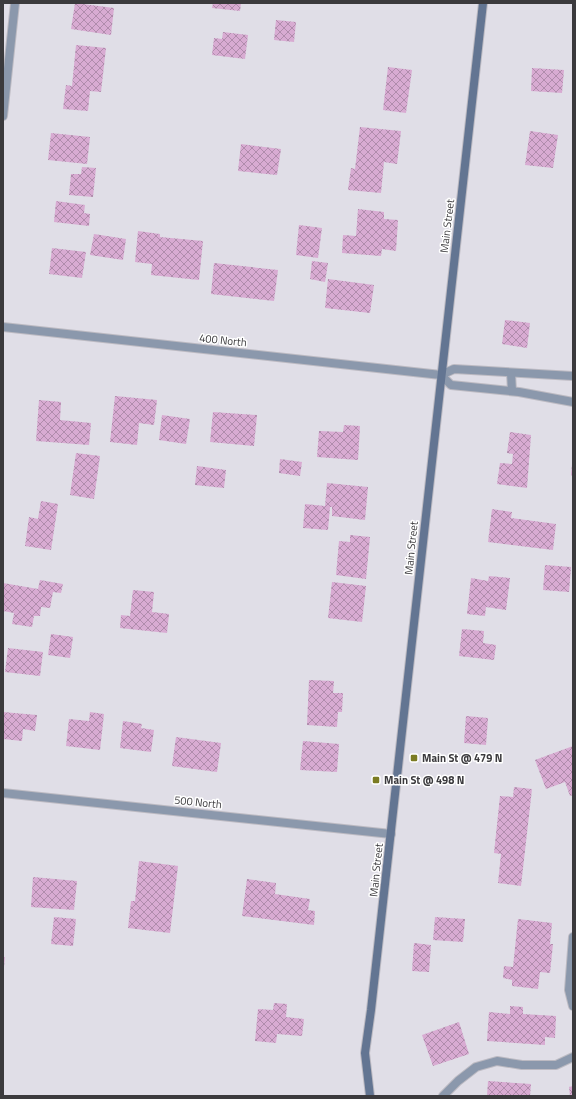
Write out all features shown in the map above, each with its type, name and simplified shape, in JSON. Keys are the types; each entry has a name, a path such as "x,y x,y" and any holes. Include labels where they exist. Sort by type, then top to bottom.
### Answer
{"main road":[{"name":"Main Street","path":"370,1096 364,1053 371,1010 391,834 483,3"}],"street":[{"path":"3,116 15,3"},
{"name":"400 North","path":"3,326 441,375 454,369 573,376"},
{"path":"511,373 512,391"},
{"name":"400 North","path":"441,375 451,385 512,391 573,402"},
{"name":"500 North","path":"3,793 391,834"},
{"path":"573,937 569,990 573,1006"},
{"path":"443,1096 476,1067 497,1061 522,1066 556,1065 573,1057"}],"building":[{"path":"75,3 114,8 111,35 71,29"},
{"path":"213,3 241,3 240,11 212,8"},
{"path":"276,20 296,22 294,42 274,40"},
{"path":"223,32 248,35 245,59 212,55 214,38 222,39"},
{"path":"76,45 106,48 101,92 90,91 88,111 63,109 66,85 72,86"},
{"path":"388,67 412,70 406,113 383,110"},
{"path":"532,68 564,70 562,93 531,91"},
{"path":"360,127 401,131 397,164 384,162 381,193 348,190 351,168 355,169"},
{"path":"530,131 558,135 553,168 525,165"},
{"path":"51,133 90,137 87,164 48,160"},
{"path":"241,144 281,149 277,175 238,171"},
{"path":"82,167 96,168 93,197 69,195 71,174 81,174"},
{"path":"56,201 85,205 84,213 90,214 89,226 54,222"},
{"path":"358,209 384,212 384,219 398,220 396,251 382,249 381,256 342,253 343,235 356,236"},
{"path":"299,225 322,228 318,258 296,255"},
{"path":"138,231 160,234 160,237 203,241 199,280 151,275 152,264 135,262"},
{"path":"94,234 126,239 123,260 90,255"},
{"path":"52,248 86,252 82,278 49,274"},
{"path":"312,261 328,263 325,282 310,279"},
{"path":"214,263 278,270 274,301 211,294"},
{"path":"328,279 374,285 370,313 325,308"},
{"path":"505,320 530,323 527,348 502,344"},
{"path":"115,396 157,400 154,425 139,423 137,445 110,442"},
{"path":"39,400 61,402 60,420 91,423 89,445 36,441"},
{"path":"213,412 257,415 254,446 210,442"},
{"path":"162,415 190,419 186,444 159,440"},
{"path":"344,425 360,426 358,460 317,457 319,431 343,432"},
{"path":"510,432 531,435 527,488 497,484 500,463 512,464 513,454 507,453"},
{"path":"76,453 100,456 94,499 70,495"},
{"path":"280,459 302,462 300,476 279,473"},
{"path":"573,464 573,476 571,475"},
{"path":"197,466 226,470 224,488 195,485"},
{"path":"327,483 368,487 365,520 332,516 332,507 330,507 328,530 303,528 305,504 325,506"},
{"path":"41,501 58,504 51,550 25,546 29,517 38,519"},
{"path":"492,509 512,512 511,518 556,524 553,550 488,542"},
{"path":"350,535 370,537 366,579 336,575 339,541 350,542"},
{"path":"545,565 571,567 569,592 543,590"},
{"path":"489,576 510,578 506,610 486,607 485,616 467,614 471,578 488,581"},
{"path":"40,580 63,584 61,593 53,592 50,608 41,607 40,616 34,616 32,627 12,624 14,613 3,611 3,583 38,589"},
{"path":"332,582 366,586 362,622 328,618"},
{"path":"133,590 154,592 152,612 169,614 167,633 120,628 121,615 130,616"},
{"path":"462,629 484,631 483,643 496,645 494,660 459,656"},
{"path":"51,634 73,637 70,658 48,655"},
{"path":"8,648 43,652 40,676 5,672"},
{"path":"309,680 334,681 333,693 343,693 342,712 338,712 337,727 307,725"},
{"path":"3,712 37,715 35,731 23,729 22,741 3,739"},
{"path":"90,712 104,714 100,750 66,746 69,719 89,721"},
{"path":"466,716 488,718 486,745 464,743"},
{"path":"123,721 142,724 141,728 154,730 151,752 120,748"},
{"path":"176,737 221,743 217,772 172,766"},
{"path":"303,741 339,744 337,772 300,770"},
{"path":"573,746 573,795 570,796 565,782 546,789 535,760"},
{"path":"514,787 532,789 521,886 498,883 501,854 494,853 500,796 513,797"},
{"path":"139,861 178,866 170,933 128,928 131,901 135,901"},
{"path":"33,877 77,881 74,910 31,907"},
{"path":"247,879 276,883 275,894 310,899 308,910 315,911 314,925 242,916"},
{"path":"54,917 76,919 73,946 51,944"},
{"path":"435,917 465,919 463,942 433,940"},
{"path":"518,919 552,923 550,944 553,944 550,973 540,972 538,989 512,986 512,980 503,978 504,966 513,967"},
{"path":"414,943 431,945 429,972 412,971"},
{"path":"3,957 5,957 4,967 3,967"},
{"path":"274,1003 287,1004 286,1017 304,1019 302,1036 277,1034 276,1043 255,1041 258,1009 273,1010"},
{"path":"510,1006 523,1007 523,1014 556,1016 555,1038 545,1037 545,1045 487,1041 489,1012 510,1014"},
{"path":"459,1022 469,1054 433,1066 422,1035"},
{"path":"488,1081 531,1084 530,1096 487,1096"},
{"path":"573,1086 573,1096 570,1096 569,1087"}],"place":[{"name":"Main St @ 479 N","path":"414,758"},
{"name":"Main St @ 498 N","path":"376,780"}]}
